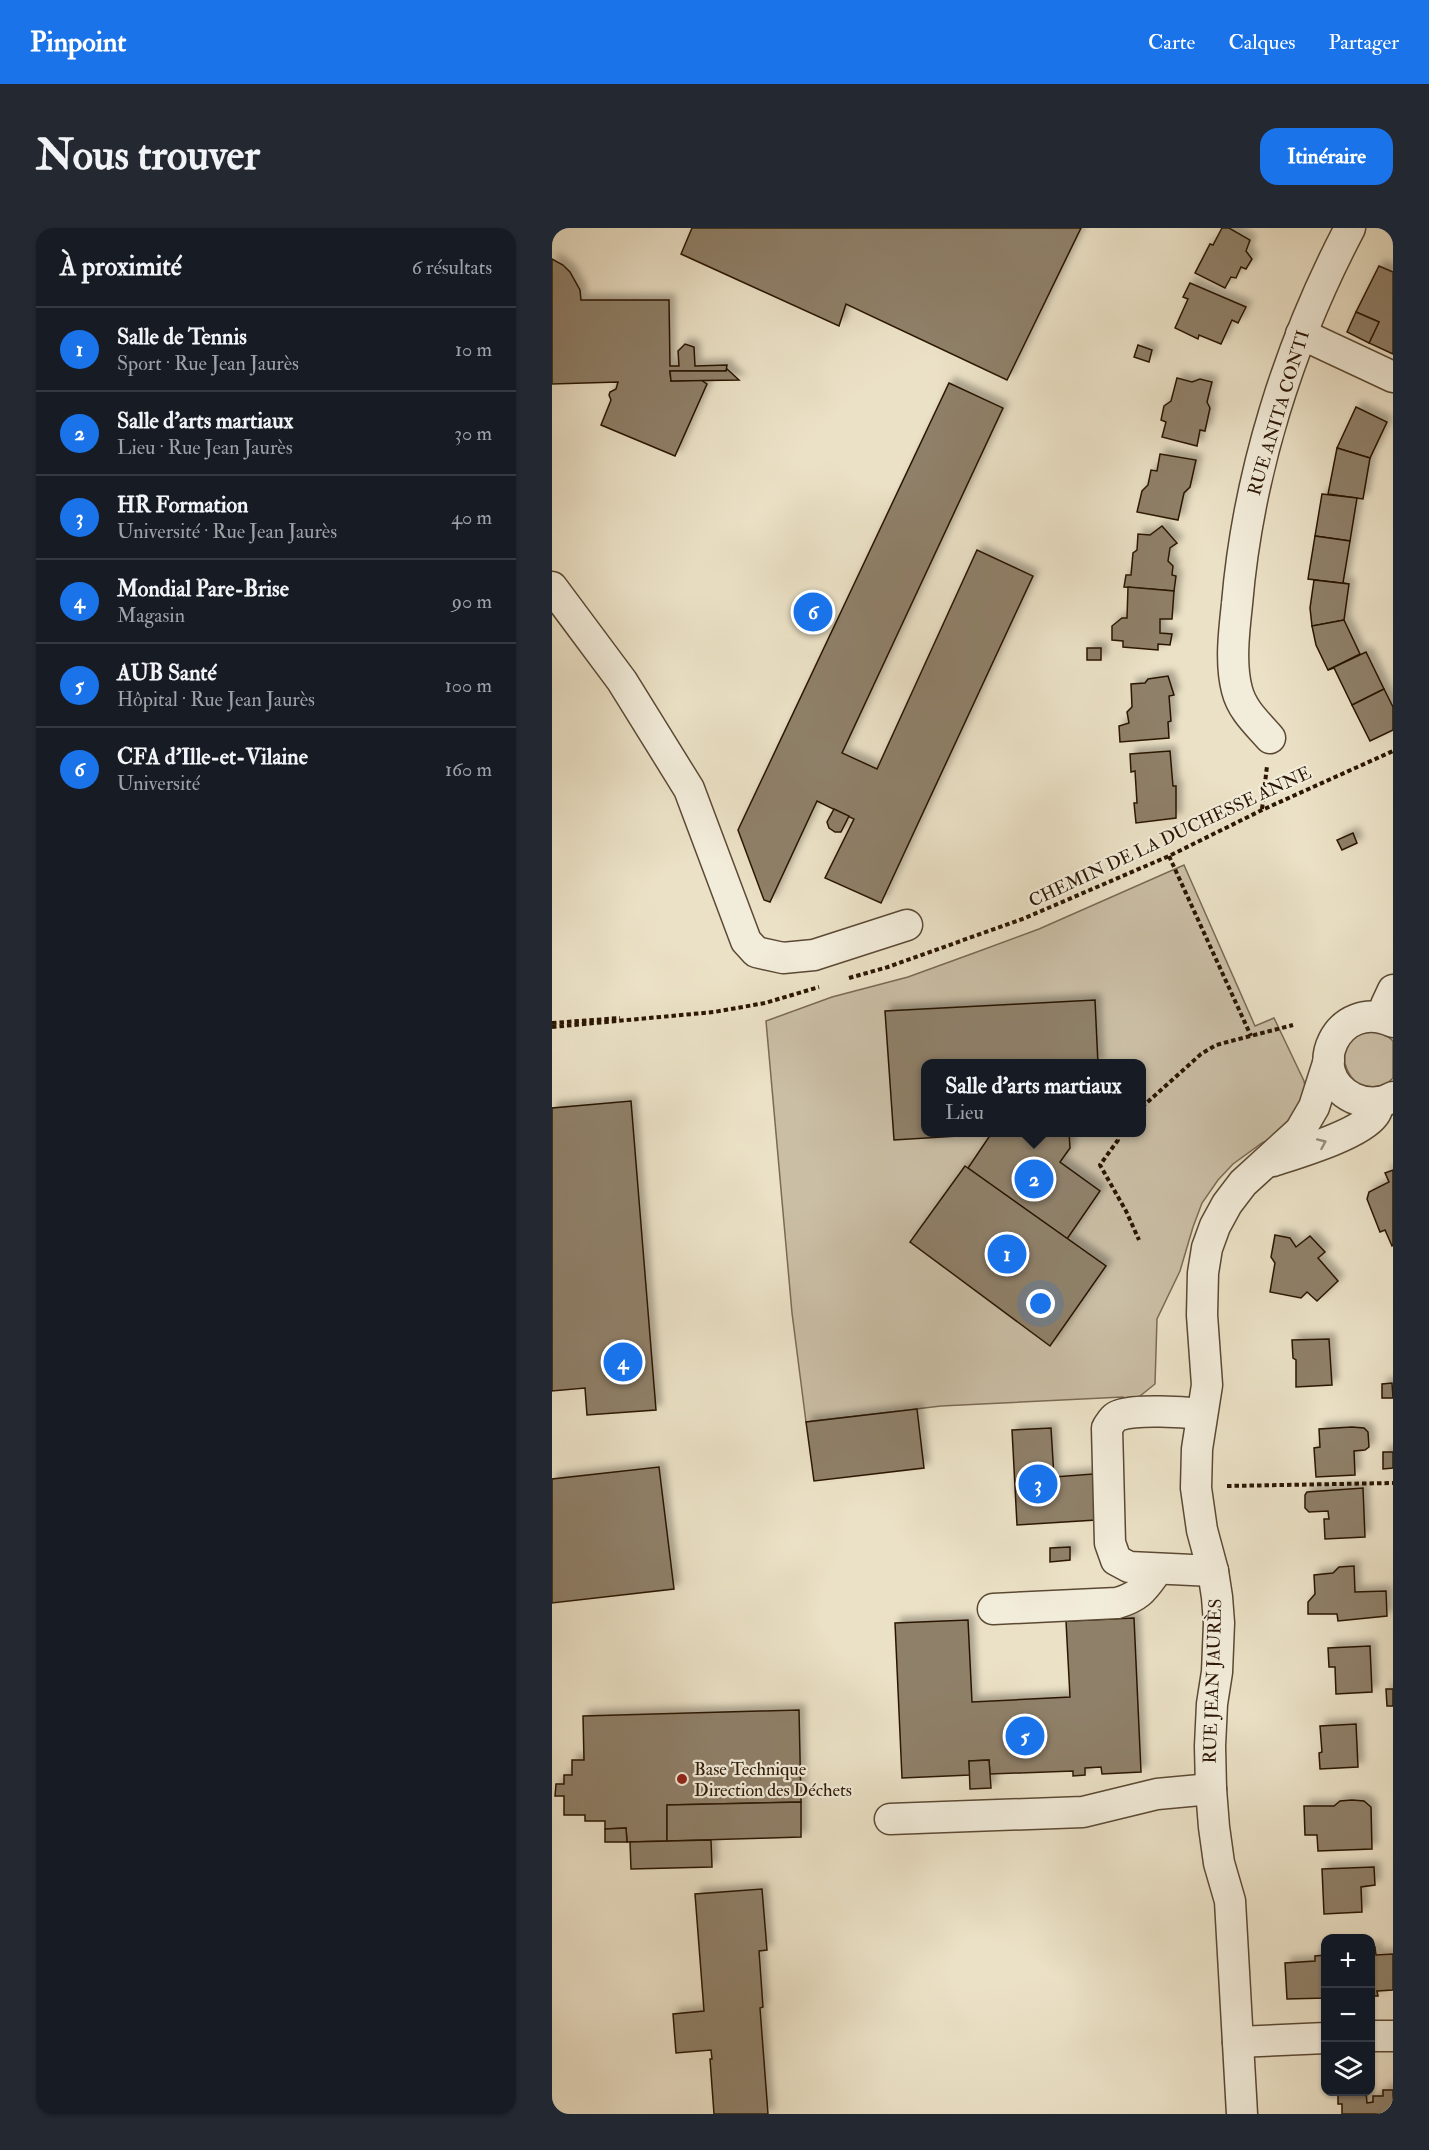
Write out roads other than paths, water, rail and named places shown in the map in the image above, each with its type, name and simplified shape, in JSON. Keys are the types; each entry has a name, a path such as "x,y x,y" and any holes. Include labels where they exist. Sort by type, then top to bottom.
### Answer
{"street":[{"name":"RUE ANITA CONTI","path":"1270,738 1243,706 1234,676 1235,620 1240,566 1261,459 1301,334 1350,228"},
{"path":"1301,334 1393,377"},
{"path":"552,587 622,681 689,789 746,941 756,952 783,958 814,955 907,925"},
{"name":"RUE JEAN JAURÈS","path":"1242,2114 1230,1901 1220,1863 1211,1789 1212,1704 1217,1672 1219,1623 1213,1571 1202,1530 1196,1488 1196,1462 1207,1385 1202,1297 1207,1248 1215,1226 1227,1204 1244,1183 1300,1131 1314,1107 1329,1060 1330,1048 1342,1028 1351,1021 1390,1010"},
{"path":"1329,1060 1330,1071 1341,1089 1359,1101 1389,1100"},
{"name":"RUE JEAN JAURÈS","path":"1267,1163 1311,1148 1363,1125 1389,1100"},
{"path":"1202,1414 1173,1411 1121,1414 1113,1419 1107,1428 1110,1543 1116,1560 1129,1567 1213,1571"},
{"path":"993,1609 1117,1603 1134,1598 1158,1569"},
{"path":"890,1820 1083,1812 1157,1794 1211,1789"},
{"path":"1375,2036 1393,2036"},
{"path":"1238,2042 1321,2038"}],"place":[{"name":"CFA d'Ille-et-Vilaine","path":"813,612"},
{"name":"Salle d'arts martiaux","path":"1034,1179"},
{"name":"Salle de Tennis","path":"1007,1254"},
{"name":"Mondial Pare-Brise","path":"623,1362"},
{"name":"HR Formation","path":"1038,1484"},
{"name":"AUB Santé","path":"1025,1736"},
{"name":"Base Technique Direction des Déchets","path":"682,1779"}]}
